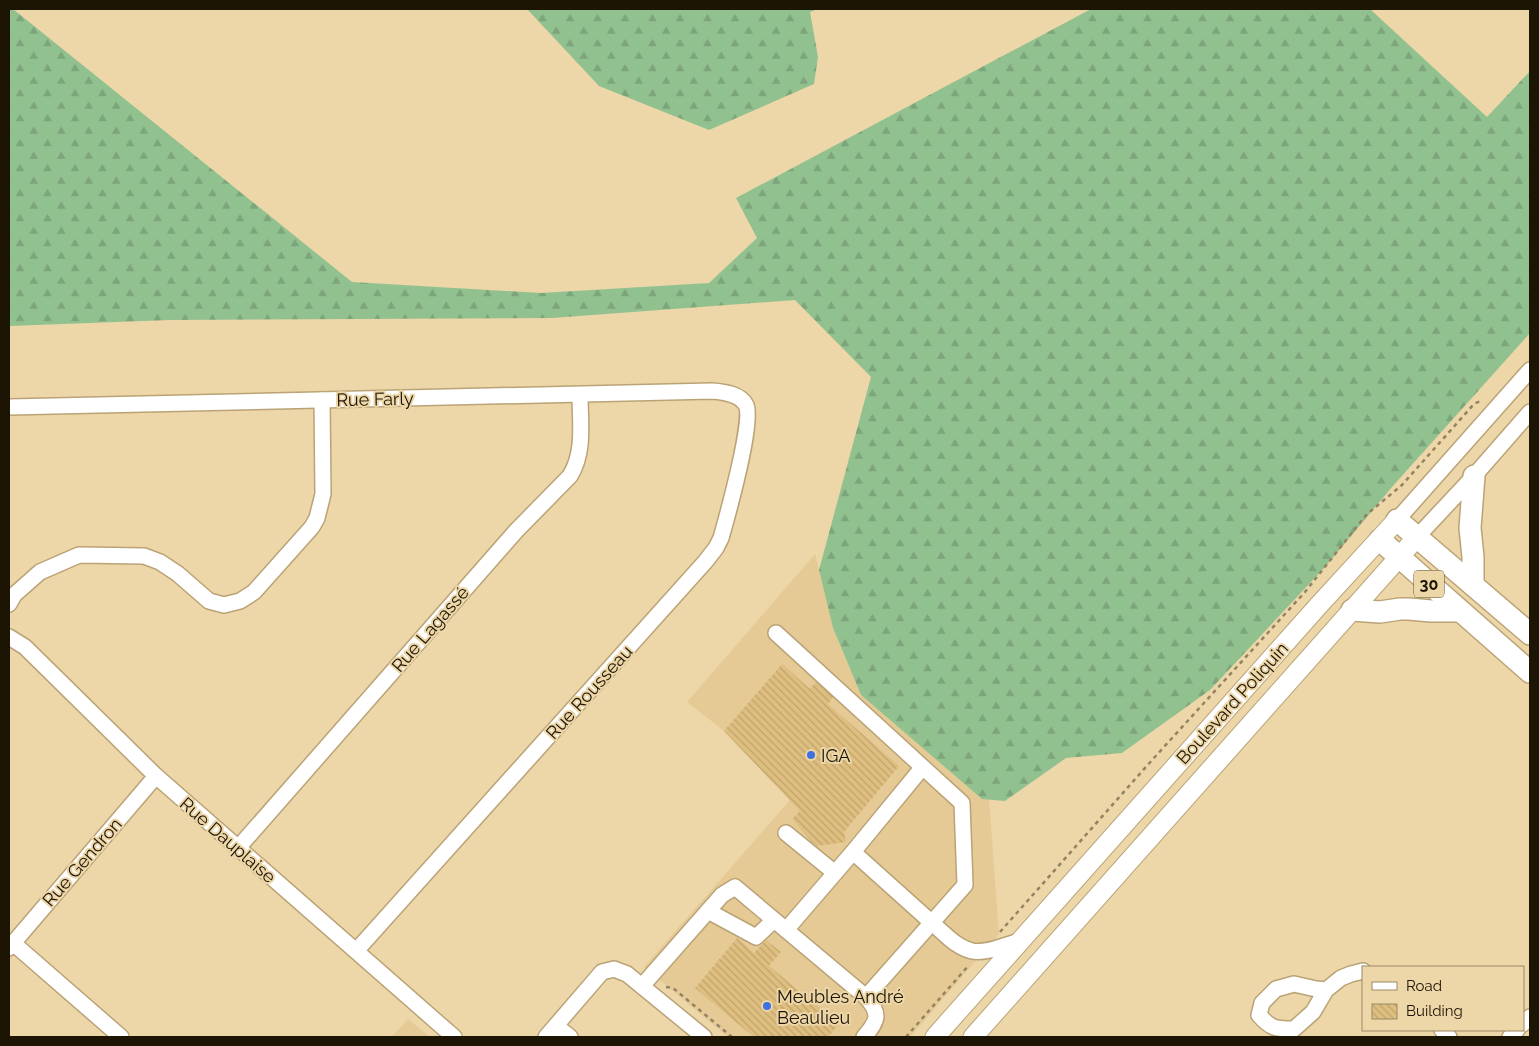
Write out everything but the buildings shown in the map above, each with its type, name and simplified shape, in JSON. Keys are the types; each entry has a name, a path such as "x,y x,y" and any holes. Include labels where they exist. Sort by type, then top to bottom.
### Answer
{"highway":[{"path":"1473,585 1470,528 1474,476"},
{"name":"30","path":"1397,520 1530,634"},
{"name":"30","path":"1380,540 1530,672"},
{"path":"1352,610 1380,612 1400,609 1459,611"}],"main road":[{"name":"Boulevard Poliquin","path":"935,1037 1319,605 1397,520"},
{"name":"Boulevard Poliquin","path":"973,1037 1417,537"}],"street":[{"name":"Boulevard Poliquin","path":"1397,520 1530,370"},
{"name":"Rue Farly","path":"9,407 712,391 741,398"},
{"name":"Rue Lagassé","path":"238,848 516,531 570,476 576,466 580,448 580,395"},
{"name":"Rue Rousseau","path":"356,952 716,548 721,538 748,425 749,414 741,398"},
{"path":"9,604 14,595 40,572 79,555 144,556 160,562 178,574 209,601 224,605 240,601 254,592 312,527 317,518 323,494 322,400"},
{"name":"Boulevard Poliquin","path":"1417,537 1530,412"},
{"path":"776,633 962,803 965,885 866,997"},
{"name":"Rue Dauplaise","path":"9,637 25,648 156,776 454,1037"},
{"path":"786,930 922,768"},
{"name":"Rue Gendron","path":"11,945 156,776"},
{"path":"786,833 835,873"},
{"path":"853,852 950,939 961,946 972,951 982,951 1020,941"},
{"path":"642,986 722,895 735,887 866,997 874,1006 877,1016 874,1025 864,1037"},
{"path":"708,911 756,937 774,920"},
{"path":"11,945 121,1037"},
{"path":"570,1037 551,1032 602,972 614,969 627,974 697,1035"},
{"path":"1326,990 1341,978 1362,971"}],"path":[{"name":"Boulevard Poliquin","path":"906,1037 1106,814 1153,758 1305,592 1366,515 1402,485 1474,404 1483,402"}],"shaded area":[{"path":"815,554 833,628 861,695 982,799 989,799 999,934 910,1037 728,1037 644,967 790,800 724,731 687,702"},
{"path":"408,1019 430,1037 392,1037"}],"green space":[{"path":"9,9 13,9 352,282 541,293 709,283 757,238 736,198 1091,9 1370,9 1487,117 1530,71 1530,333 1392,487 1325,567 1210,690 1122,753 1066,758 1005,801 982,799 861,695 833,628 819,570 871,377 795,300 552,318 170,320 9,326"},
{"path":"527,9 818,9 810,12 818,57 814,84 709,130 599,86"}],"place":[{"name":"IGA","path":"811,755"},
{"name":"Meubles André Beaulieu","path":"767,1006"}]}
